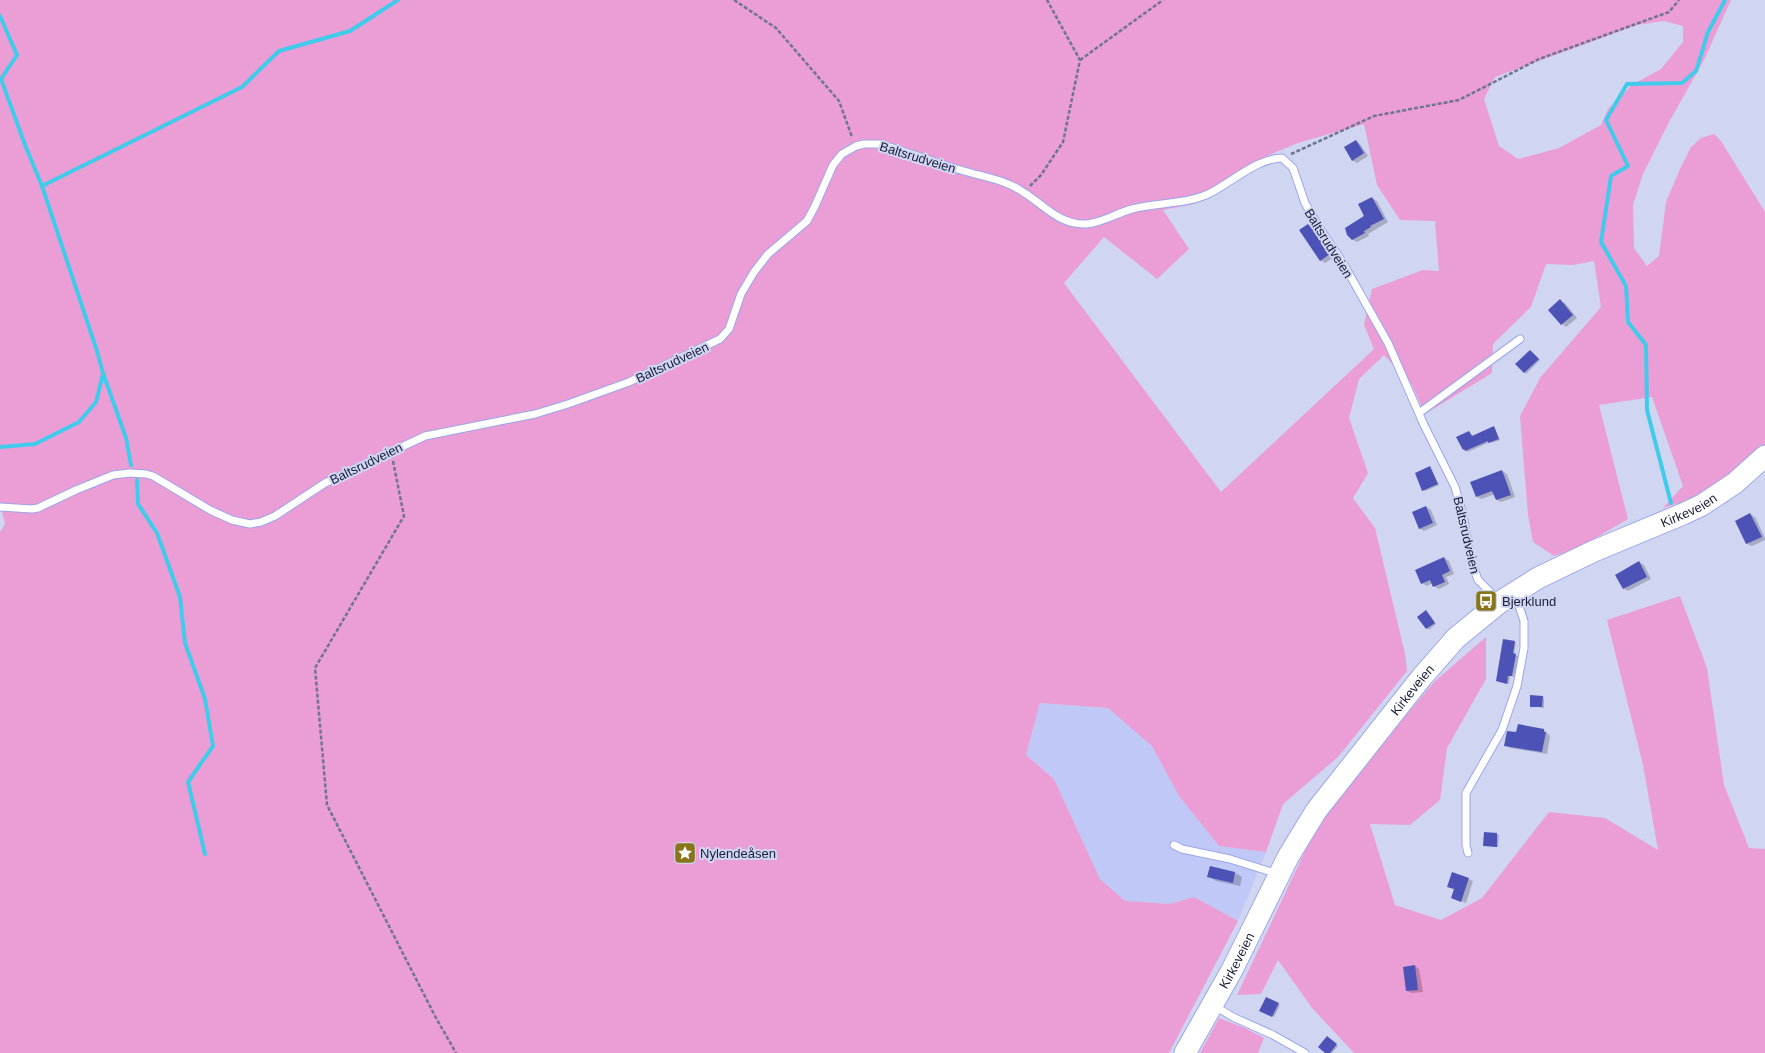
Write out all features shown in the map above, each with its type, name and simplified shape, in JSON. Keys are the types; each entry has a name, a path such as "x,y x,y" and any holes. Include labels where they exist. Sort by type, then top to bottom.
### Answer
{"main road":[{"name":"Kirkeveien","path":"1185,1053 1232,970 1278,874 1316,811 1421,678 1456,638 1507,597 1574,560 1702,505 1735,483 1765,456"}],"lane":[{"name":"Baltsrudveien","path":"0,507 38,508 113,475 130,473 146,474 176,489 224,517 241,523 255,524 275,516 325,483 390,451 425,436 535,414 606,392 720,339 729,329 741,294 754,272 768,254 807,221 833,165 842,154 856,146 864,144 880,144 998,180 1024,192 1057,217 1072,222 1086,224 1132,209 1186,202 1204,196 1267,161 1282,158 1293,168 1305,203 1343,263 1388,343 1419,413 1455,488 1463,515 1471,560 1478,580 1507,597"},
{"path":"1419,413 1520,339"},
{"path":"1468,853 1466,845 1466,793 1502,730 1517,686 1524,648 1524,621 1507,597"},
{"path":"1174,845 1182,849 1230,858 1278,874"},
{"path":"1213,1005 1233,1017 1273,1035 1305,1053"}],"path":[{"path":"734,0 776,28 839,102 856,146"},
{"path":"1024,192 1041,175 1063,142 1080,60 1047,0"},
{"path":"1080,60 1163,0"},
{"path":"1282,158 1374,116 1459,100 1540,59 1669,12 1679,0"},
{"path":"390,451 404,516 315,668 327,805 456,1053"}],"shaded area":[{"path":"0,0 1731,0 1704,60 1668,124 1643,174 1633,205 1634,248 1647,266 1659,256 1666,202 1680,169 1691,147 1701,138 1714,134 1721,141 1765,212 1765,445 1735,474 1696,498 1663,508 1683,486 1652,397 1599,405 1628,519 1577,549 1554,556 1533,542 1528,515 1520,416 1540,378 1601,307 1594,261 1573,265 1546,264 1531,307 1493,344 1492,373 1425,414 1412,385 1384,355 1359,379 1349,418 1368,473 1353,498 1375,528 1405,654 1407,671 1338,757 1283,804 1266,852 1219,846 1179,796 1152,746 1108,708 1040,703 1026,755 1054,779 1100,879 1125,901 1170,904 1194,897 1238,921 1169,1053 0,1053 0,532 5,524 0,502","holes":["1664,21 1683,26 1683,42 1661,69 1632,85 1608,109 1601,125 1559,148 1518,159 1499,146 1484,99 1495,77 1637,25","1364,124 1377,185 1400,220 1435,221 1439,271 1423,270 1372,289 1364,325 1374,349 1221,492 1064,283 1104,237 1157,279 1189,249 1163,210 1194,204 1231,185 1252,171 1269,155 1298,143"]},
{"path":"1680,596 1707,668 1724,785 1749,848 1765,849 1765,1053 1354,1053 1312,1008 1278,960 1261,994 1237,995 1315,830 1366,763 1435,681 1486,637 1486,679 1447,748 1440,800 1410,825 1370,824 1395,905 1441,920 1482,898 1549,812 1605,818 1658,850 1643,765 1607,620"},
{"path":"1040,703 1108,708 1152,746 1179,796 1219,846 1266,852 1238,921 1194,897 1170,904 1125,901 1100,879 1054,779 1026,755"},
{"path":"1219,1018 1245,1028 1264,1038 1258,1053 1200,1053"}],"building":[{"path":"1356,140 1364,153 1352,161 1344,147"},
{"path":"1372,197 1384,219 1370,226 1371,227 1364,231 1365,233 1352,240 1347,235 1345,228 1364,216 1358,204"},
{"path":"1308,224 1312,229 1314,228 1330,254 1320,261 1299,230"},
{"path":"1560,299 1573,315 1561,325 1548,310"},
{"path":"1530,350 1539,359 1524,373 1515,364"},
{"path":"1494,426 1499,439 1488,443 1488,441 1465,451 1456,437 1469,431 1472,436"},
{"path":"1430,466 1438,484 1422,491 1415,473"},
{"path":"1502,470 1511,495 1496,500 1492,491 1476,497 1470,482"},
{"path":"1426,506 1433,523 1419,529 1412,512"},
{"path":"1750,513 1762,537 1746,544 1735,521"},
{"path":"1444,557 1450,571 1442,575 1445,582 1433,587 1430,580 1421,584 1415,570"},
{"path":"1639,561 1647,577 1623,589 1615,575"},
{"path":"1426,610 1435,623 1426,629 1417,617"},
{"path":"1503,639 1515,641 1513,653 1516,654 1512,676 1508,676 1507,684 1496,681"},
{"path":"1530,695 1543,696 1542,707 1530,707"},
{"path":"1518,724 1544,729 1544,732 1546,732 1542,752 1504,746 1507,731 1516,732"},
{"path":"1484,832 1497,833 1497,847 1483,846"},
{"path":"1210,866 1235,872 1233,883 1207,877"},
{"path":"1452,872 1469,878 1461,902 1451,898 1454,889 1447,887"},
{"path":"1415,965 1418,990 1406,991 1403,967"},
{"path":"1266,997 1279,1003 1272,1017 1259,1011"},
{"path":"1327,1036 1337,1044 1330,1053 1325,1053 1318,1047"}],"waterway":[{"path":"42,186 242,87 279,51 350,31 398,0"},
{"path":"1671,503 1647,410 1646,345 1628,322 1626,286 1601,242 1611,176 1628,166 1606,120 1627,84 1682,83 1696,71 1708,32 1725,0"},
{"path":"0,16 17,55 1,79 25,145 42,186 103,373 126,438 131,465"},
{"path":"0,447 35,444 79,422 96,402 103,374"},
{"path":"137,480 138,504 157,533 180,597 185,643 205,699 213,746 188,782 205,854"}],"place":[{"name":"Bjerklund","path":"1486,601"},
{"name":"Nylendeåsen","path":"685,853"}]}
